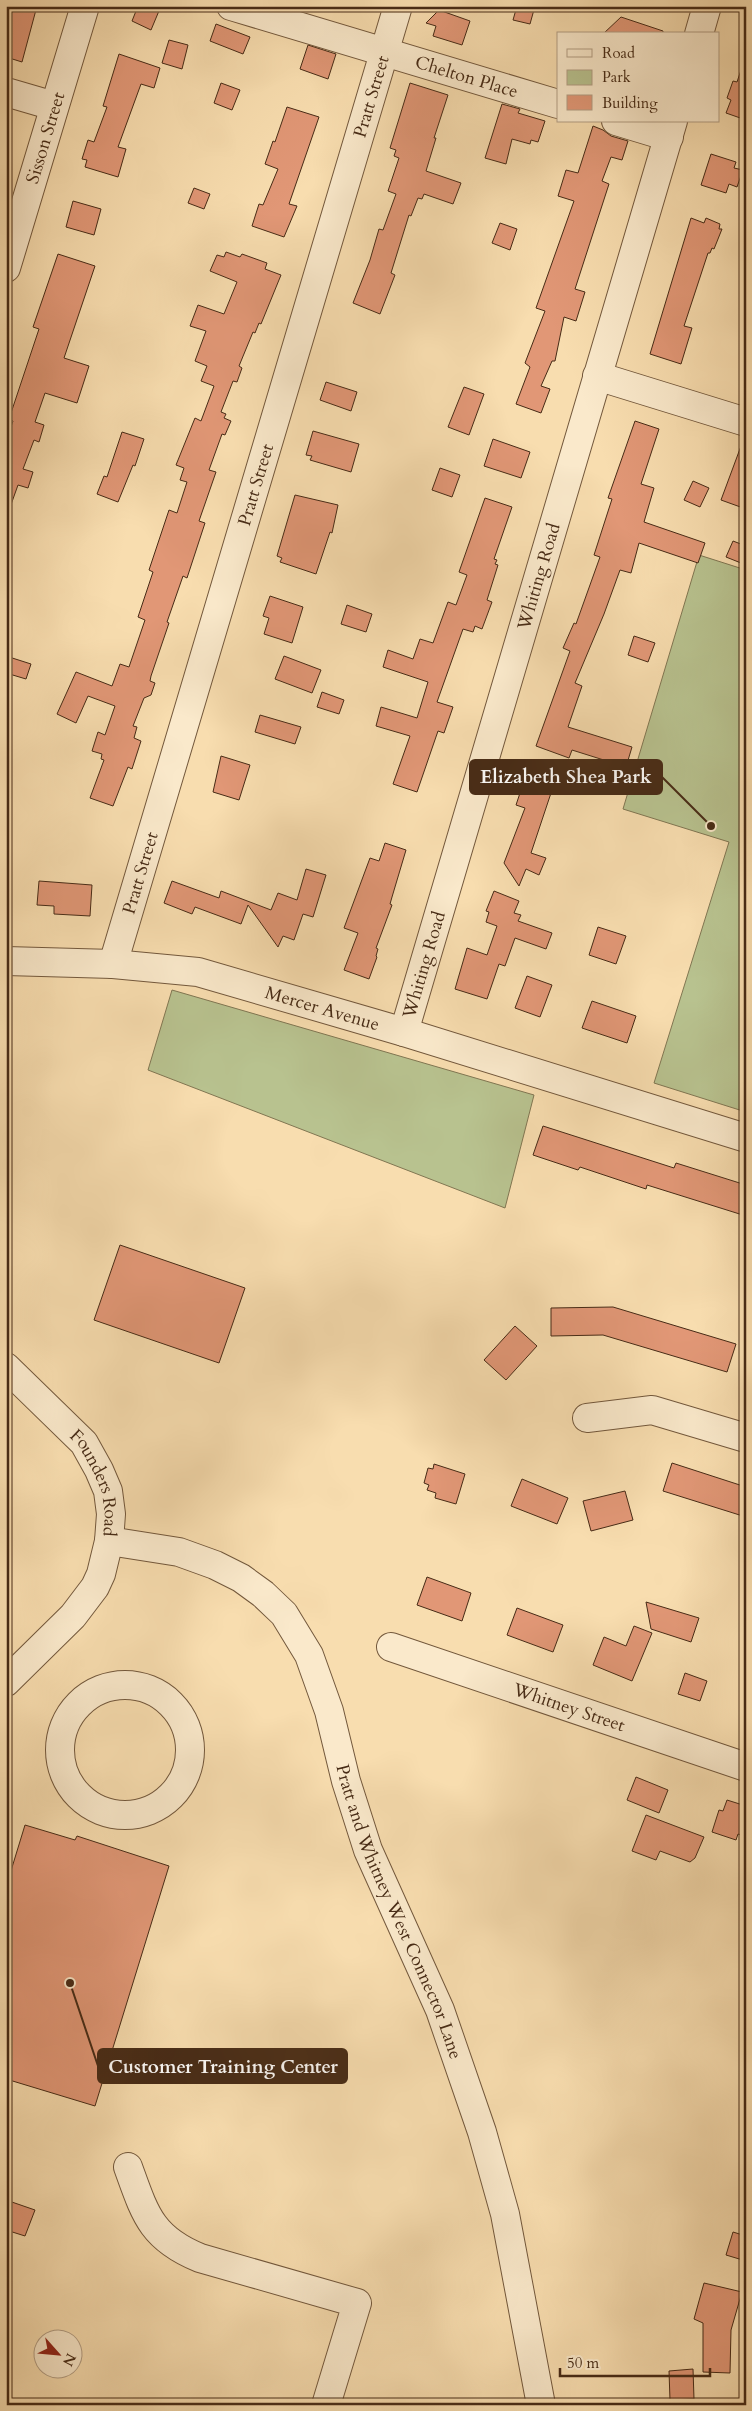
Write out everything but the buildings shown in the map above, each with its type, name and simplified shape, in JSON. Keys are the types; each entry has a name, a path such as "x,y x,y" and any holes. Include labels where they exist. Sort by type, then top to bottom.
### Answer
{"street":[{"name":"Sisson Street","path":"6,268 85,6"},
{"name":"Chelton Place","path":"231,6 557,104"},
{"name":"Pratt Street","path":"113,964 398,6"},
{"path":"700,32 707,6"},
{"path":"6,92 54,106"},
{"path":"623,122 671,129"},
{"name":"Whiting Road","path":"404,1032 671,129"},
{"path":"597,376 746,422"},
{"name":"Mercer Avenue","path":"6,961 113,964 198,972 404,1032 746,1138"},
{"name":"Founders Road","path":"6,1367 84,1443 108,1491 111,1514 109,1541 102,1574 84,1602 6,1682"},
{"path":"587,1418 652,1410 746,1438"},
{"name":"Pratt and Whitney West Connector Lane","path":"109,1541 179,1552 215,1565 241,1578 263,1594 284,1614 309,1654 329,1712 346,1781 368,1850 440,2010 482,2132 505,2214 541,2405"},
{"name":"Whitney Street","path":"391,1647 746,1767"},
{"path":"125,1684 144,1687 161,1695 175,1708 185,1724 190,1740 189,1762 183,1780 172,1796 155,1808 135,1815 115,1815 95,1809 78,1797 66,1780 60,1761 62,1733 75,1708 89,1695 106,1687 125,1684"},
{"path":"128,2167 145,2215 160,2234 182,2251 357,2304 326,2405"}],"green space":[{"path":"699,555 746,570 746,1112 654,1083 729,842 623,809"},
{"path":"172,990 534,1095 505,1208 148,1070"}],"place":[{"name":"Elizabeth Shea Park","path":"711,826"},
{"name":"Customer Training Center","path":"70,1983"}]}
